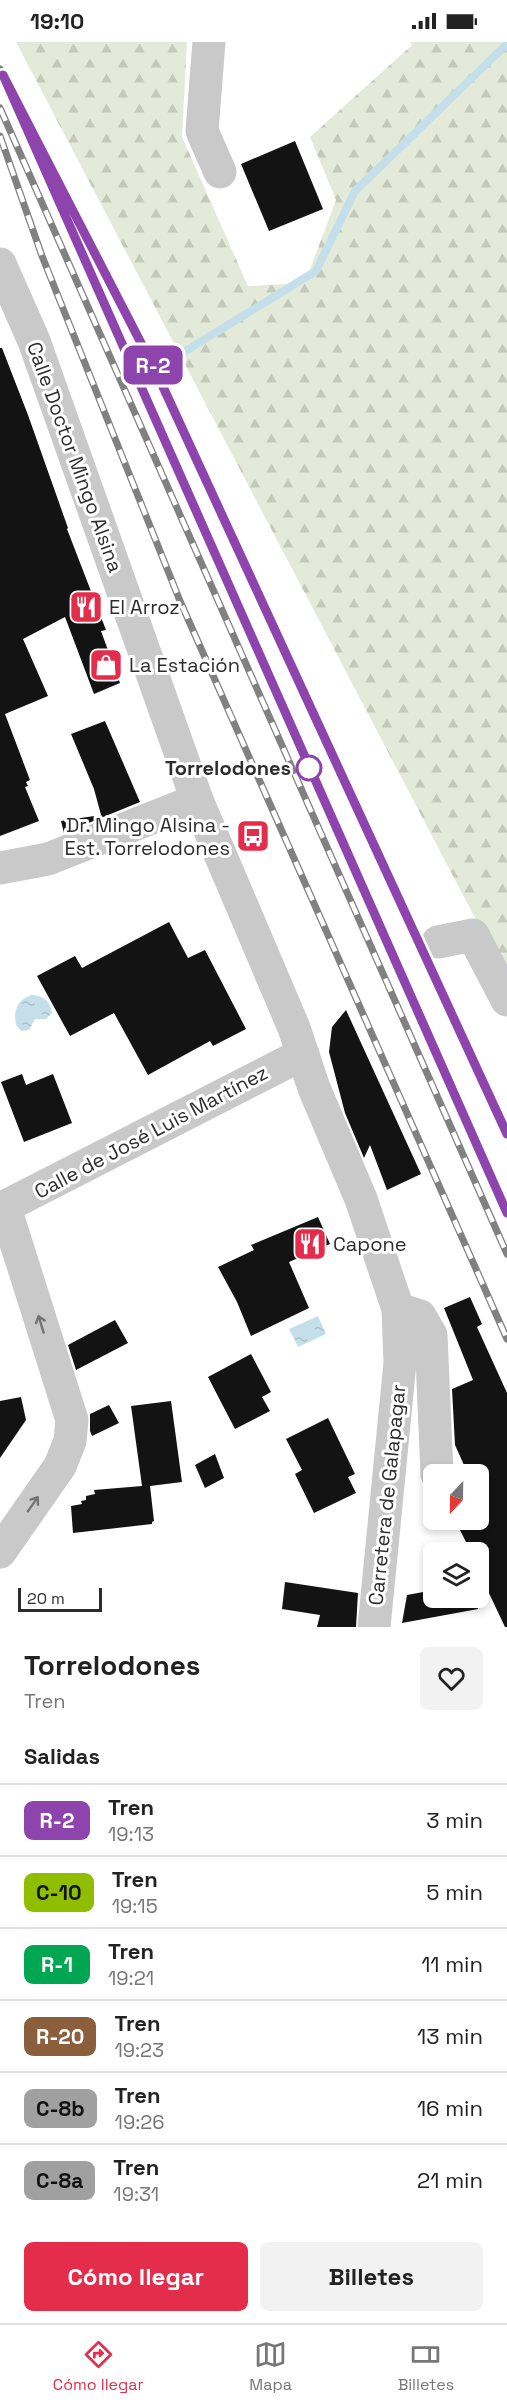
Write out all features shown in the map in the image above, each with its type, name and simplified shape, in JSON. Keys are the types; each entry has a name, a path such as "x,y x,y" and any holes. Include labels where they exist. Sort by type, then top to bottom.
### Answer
{"street":[{"path":"209,42 202,131 220,172"},
{"name":"Calle Doctor Mingo Alsina","path":"0,264 34,341 196,800 294,1028 314,1088 361,1199 398,1309"},
{"path":"0,868 48,860 196,800"},
{"path":"438,942 473,935 507,1000"},
{"name":"Calle de José Luis Martínez","path":"2,1209 303,1054"},
{"path":"0,1552 60,1466 70,1441 72,1420 2,1209"},
{"path":"398,1309 420,1316 431,1335 437,1464"},
{"name":"Carretera de Galapagar","path":"374,1627 400,1363 398,1309"}],"green space":[{"path":"16,42 187,42 182,137 248,286 305,283 336,200 310,137 412,45 410,42 507,42 507,979"}],"water":[{"path":"31,995 45,1000 50,1005 52,1013 46,1019 35,1019 29,1030 21,1031 16,1025 17,1007 22,1000"},
{"path":"318,1316 326,1334 298,1347 289,1329"}],"building":[{"path":"295,141 323,209 269,231 241,164"},
{"path":"0,348 2,348 28,415 67,529 106,630 101,631 120,683 94,694 65,617 23,639 48,696 5,714 30,780 26,782 28,786 25,787 39,821 0,836"},
{"path":"105,721 140,802 64,833 61,821 101,815 94,789 71,734"},
{"path":"169,922 188,958 205,950 246,1029 213,1046 210,1041 148,1075 114,1013 70,1036 37,976 75,956 82,968"},
{"path":"346,1010 421,1174 387,1190 370,1145 364,1158 345,1113 329,1052 332,1027"},
{"path":"22,1074 26,1085 53,1074 72,1123 24,1142 1,1082"},
{"path":"318,1217 330,1244 289,1262 309,1308 251,1336 237,1302 218,1267 254,1250 251,1245"},
{"path":"470,1297 482,1324 477,1327 507,1393 507,1627 489,1593 489,1542 466,1542 460,1530 489,1530 489,1464 464,1464 455,1445 452,1389 473,1380 444,1308"},
{"path":"115,1320 128,1343 76,1370 68,1345"},
{"path":"251,1354 271,1392 262,1397 270,1411 235,1429 208,1377"},
{"path":"21,1397 26,1420 0,1458 0,1401"},
{"path":"171,1401 182,1482 150,1486 154,1521 152,1524 73,1533 71,1506 82,1504 81,1501 86,1500 86,1496 95,1494 94,1490 142,1486 131,1406"},
{"path":"109,1405 119,1423 92,1436 90,1414"},
{"path":"328,1418 355,1474 348,1477 356,1493 314,1513 295,1474 302,1470 286,1439"},
{"path":"215,1454 224,1478 205,1488 195,1465"},
{"path":"285,1582 358,1593 356,1627 317,1627 320,1615 282,1609"},
{"path":"423,1592 423,1608 478,1609 402,1623 407,1595"}],"waterway":[{"path":"184,352 316,271 355,191 507,44"}],"railway":[{"path":"0,69 507,1213"},
{"path":"0,108 507,1254"},
{"path":"0,136 42,256 180,601 507,1339"},
{"path":"64,195 96,252 158,376 507,1134"}],"train":[{"name":"R-2","path":"507,1134 423,947 281,647 158,376 3,75 507,1213"}],"place":[{"name":"El Arroz","path":"86,607"},
{"name":"La Estación","path":"106,665"},
{"name":"Torrelodones","path":"309,768"},
{"name":"Dr. Mingo Alsina - Est. Torrelodones","path":"253,836"},
{"name":"Capone","path":"310,1244"}]}
